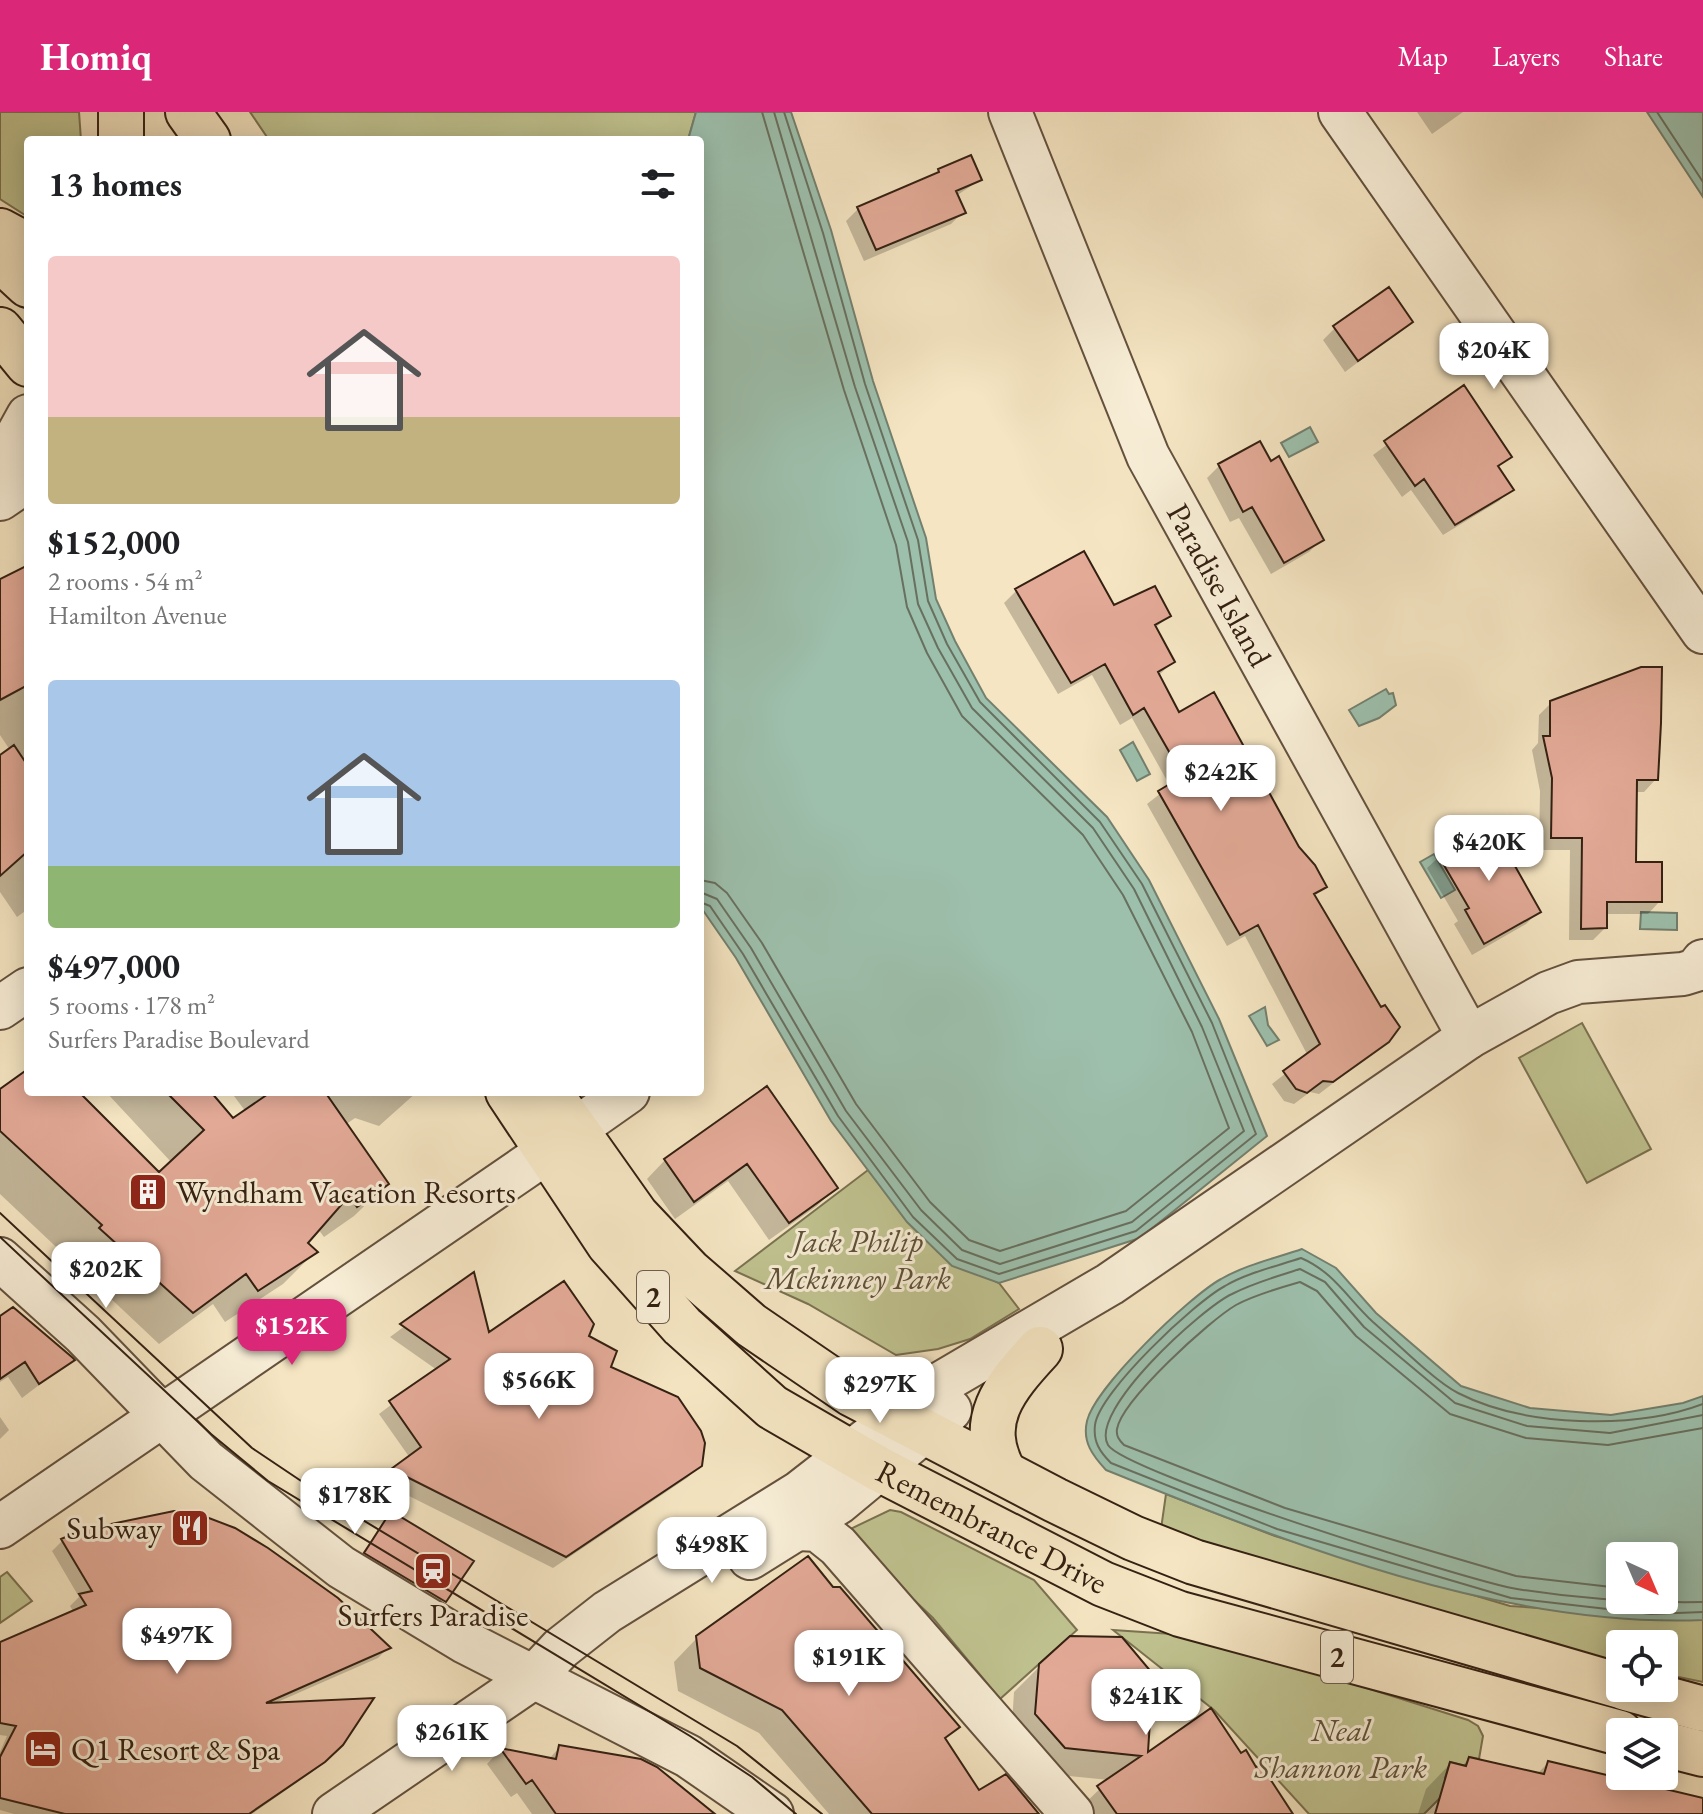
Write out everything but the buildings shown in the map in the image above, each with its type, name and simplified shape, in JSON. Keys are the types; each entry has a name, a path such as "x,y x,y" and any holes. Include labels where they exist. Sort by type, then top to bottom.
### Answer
{"main road":[{"path":"121,112 121,136"},
{"path":"169,112 178,136"},
{"path":"188,112 205,136"},
{"path":"0,231 24,244"},
{"path":"0,259 24,281"},
{"path":"0,330 24,359"},
{"name":"Remembrance Drive","path":"512,1096 707,1287 751,1325 840,1387 1133,1538 1194,1562 1606,1682"},
{"name":"Remembrance Drive","path":"550,1096 561,1141 609,1244 682,1326 772,1407 865,1460 1103,1584 1180,1614 1606,1729"},
{"path":"1004,1473 992,1442 996,1409 1014,1379 1040,1349"},
{"path":"1677,1702 1703,1709"},
{"path":"1678,1748 1703,1754"}],"street":[{"name":"Paradise Island","path":"1010,112 1148,456 1469,1037"},
{"path":"1340,112 1703,632"},
{"path":"0,467 24,423"},
{"path":"0,499 24,483"},
{"path":"334,1814 533,1678 561,1648 607,1612 671,1570 865,1460 909,1423 947,1378 1110,1284 1469,1037 1548,993 1578,982 1683,974 1696,970 1703,961"},
{"path":"0,1008 24,992"},
{"path":"0,1527 623,1096"},
{"path":"0,1259 83,1334 160,1417 206,1461 354,1576 465,1642 688,1756 772,1814"},
{"path":"909,1423 1040,1349 1074,1323 1110,1284"},
{"path":"533,1678 590,1657 694,1587 838,1503 865,1460"},
{"path":"798,1529 818,1530 838,1546 1072,1814"}],"green space":[{"path":"0,112 79,112 81,136 24,136 24,214 0,199"},
{"path":"250,112 696,112 689,136 266,136"},
{"path":"1582,1023 1651,1149 1587,1183 1519,1058"},
{"name":"Jack Philip Mckinney Park","path":"868,1170 938,1252 999,1283 1019,1309 970,1339 938,1349 896,1355 808,1304 735,1271"},
{"path":"1166,1494 1275,1536 1510,1606 1703,1619 1703,1682 1678,1677 1678,1630 1606,1630 1606,1661 1538,1647 1161,1529"},
{"path":"890,1510 901,1512 1034,1580 1077,1630 1000,1699 933,1618 914,1600 899,1597 840,1534"},
{"path":"7,1572 32,1601 0,1623 0,1577"},
{"name":"Neal Shannon Park","path":"1113,1630 1202,1636 1468,1720 1478,1726 1483,1736 1479,1759 1469,1757 1466,1766 1450,1762 1445,1778 1451,1787 1424,1814 1309,1814 1214,1710"}],"water":[{"path":"696,112 791,112 831,230 873,381 926,538 936,599 955,641 986,698 1107,817 1149,880 1219,1019 1267,1136 1140,1238 999,1283 952,1266 907,1222 831,1121 736,958 704,912 704,136 689,136"},
{"path":"1647,112 1703,112 1703,197"},
{"path":"1310,427 1318,442 1289,457 1281,443"},
{"path":"1386,689 1389,694 1393,693 1396,705 1379,718 1359,726 1349,710"},
{"path":"1133,742 1150,774 1137,781 1120,750"},
{"path":"1434,854 1455,890 1441,898 1420,862"},
{"path":"1641,912 1677,913 1677,930 1640,929"},
{"path":"1265,1007 1268,1025 1279,1040 1267,1046 1249,1016"},
{"path":"1302,1249 1336,1268 1376,1313 1461,1386 1530,1408 1611,1415 1683,1403 1703,1396 1703,1620 1627,1619 1474,1596 1323,1552 1106,1470 1087,1442 1086,1429 1094,1406 1107,1387 1145,1344 1188,1304 1221,1279"}],"tram line":[{"path":"0,1213 252,1448 328,1499 737,1746 822,1814"},
{"path":"0,1237 211,1434 268,1481 690,1736 752,1777 796,1814"}],"place":[{"name":"Wyndham Vacation Resorts","path":"148,1192"},
{"name":"Subway","path":"190,1528"},
{"name":"Surfers Paradise","path":"433,1571"},
{"name":"Q1 Resort & Spa","path":"43,1749"}]}
